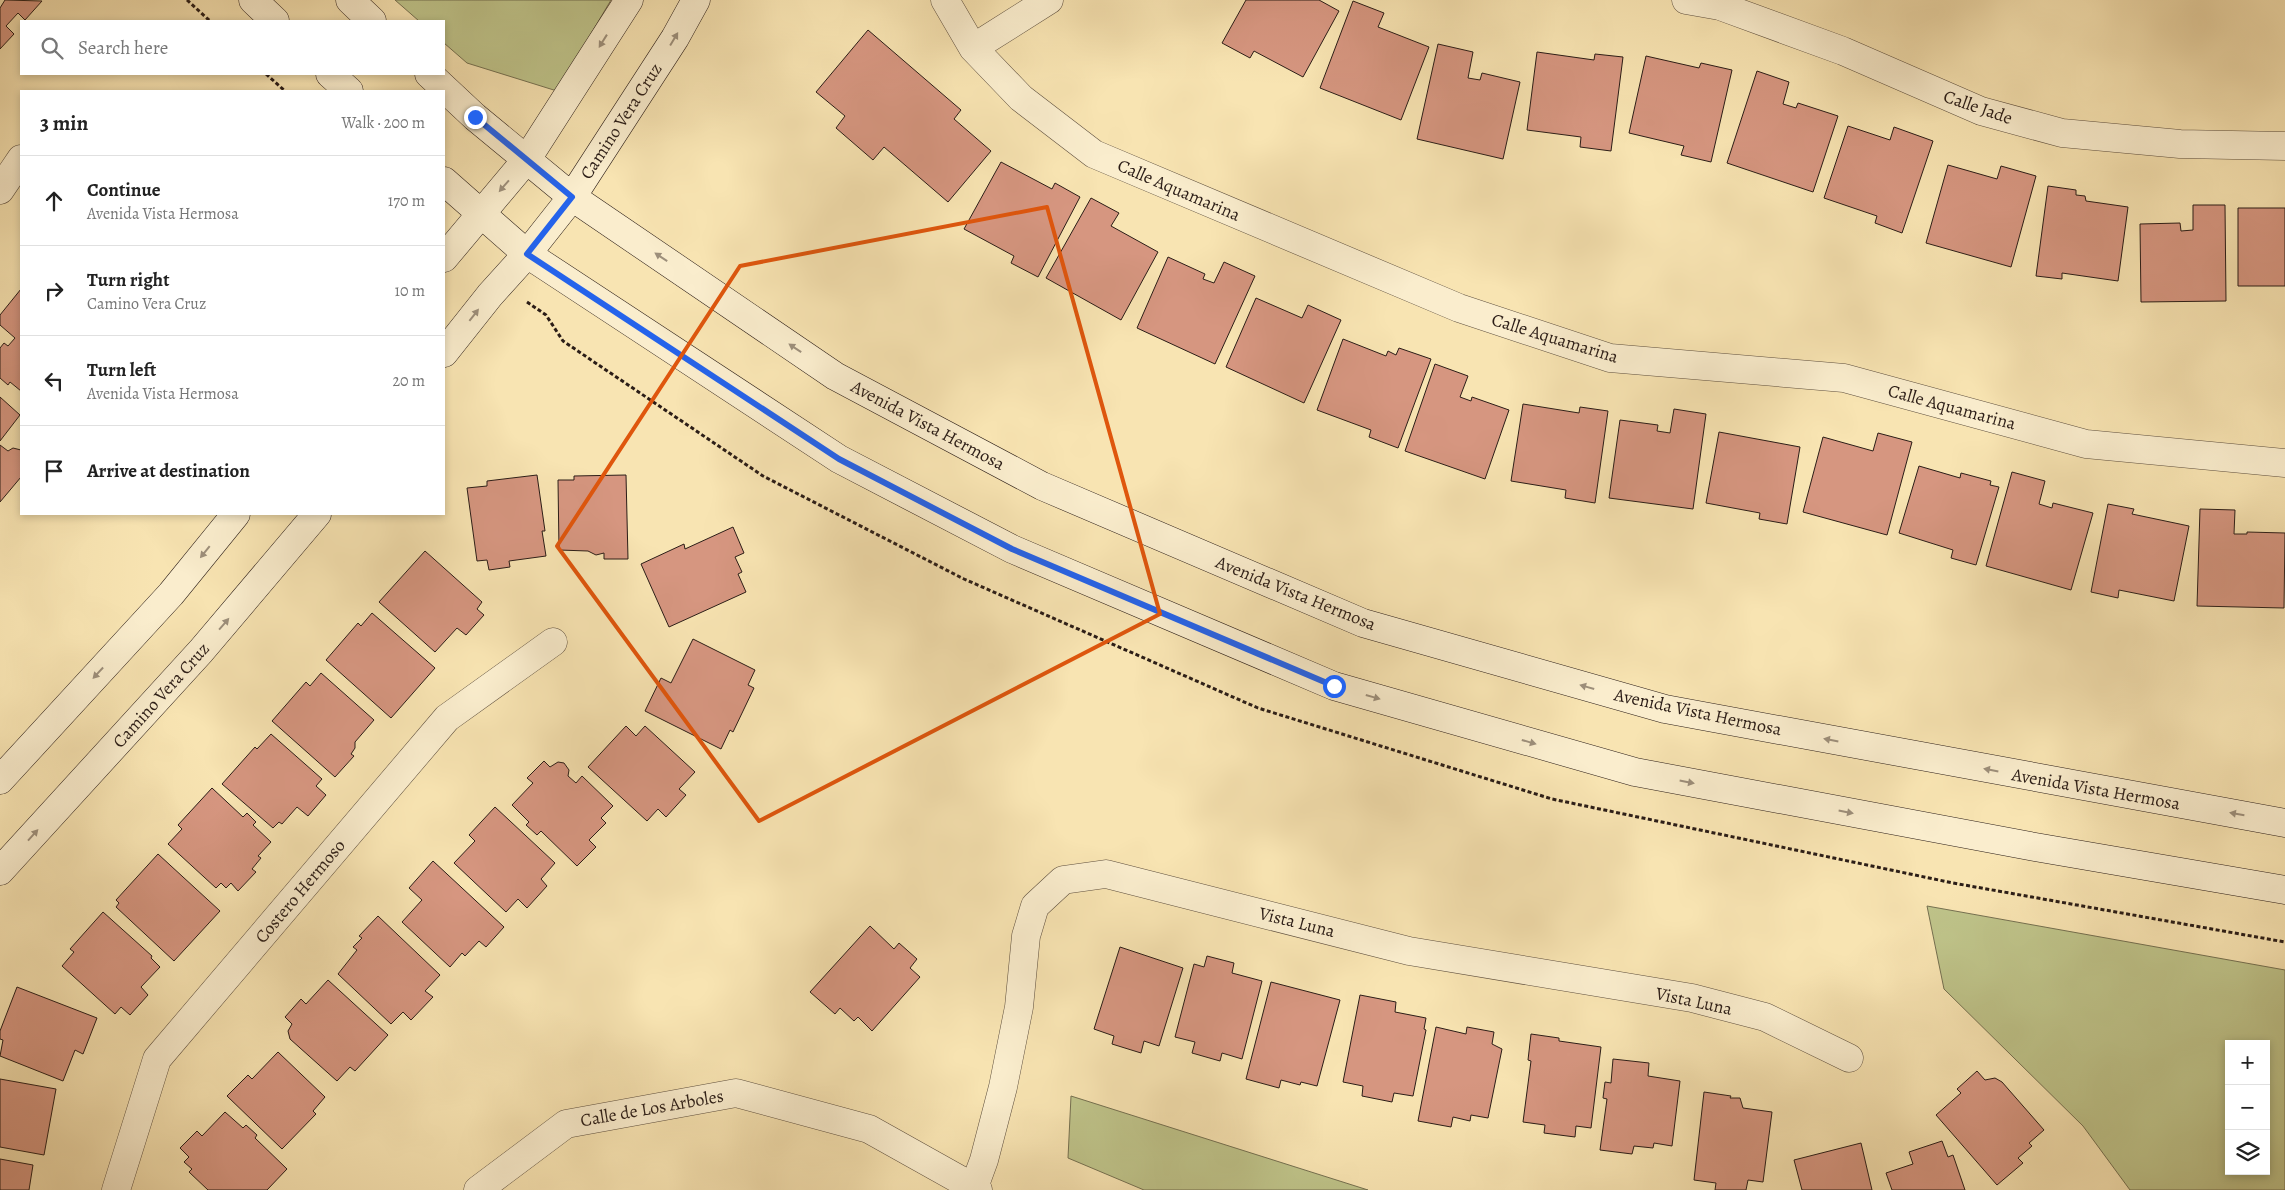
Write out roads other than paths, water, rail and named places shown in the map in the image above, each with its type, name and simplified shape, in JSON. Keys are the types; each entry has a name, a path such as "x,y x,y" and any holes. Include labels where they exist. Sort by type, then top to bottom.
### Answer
{"main road":[{"path":"253,0 274,20"},
{"path":"350,0 371,20"},
{"path":"445,257 527,159 629,0"},
{"name":"Camino Vera Cruz","path":"445,352 572,197 675,38 696,0"},
{"name":"Calle Aquamarina","path":"945,0 972,48 1021,98 1094,154 1459,308 1610,358 1844,378 2086,444 2285,463"},
{"path":"972,48 1049,0"},
{"name":"Calle Jade","path":"1686,0 1720,6 1843,51 1981,111 2062,133 2180,144 2285,146"},
{"path":"331,75 348,90"},
{"name":"Avenida Vista Hermosa","path":"430,75 475,117 572,197 835,376 1042,486 1363,623 1665,709 2285,823"},
{"path":"0,190 20,160"},
{"path":"445,182 527,254 839,459 1012,549 1334,686 1635,772 2035,847 2285,890"},
{"path":"0,780 171,594 235,515"},
{"name":"Camino Vera Cruz","path":"0,871 201,651 316,515"},
{"name":"Costero Hermoso","path":"116,1190 158,1059 447,718 553,642"},
{"name":"Vista Luna","path":"975,1189 1003,1087 1020,1007 1026,936 1035,906 1063,880 1106,874 1409,951 1701,1000 1765,1017 1849,1058"},
{"name":"Calle de Los Arboles","path":"478,1190 566,1124 736,1093 869,1128 975,1189"}]}
